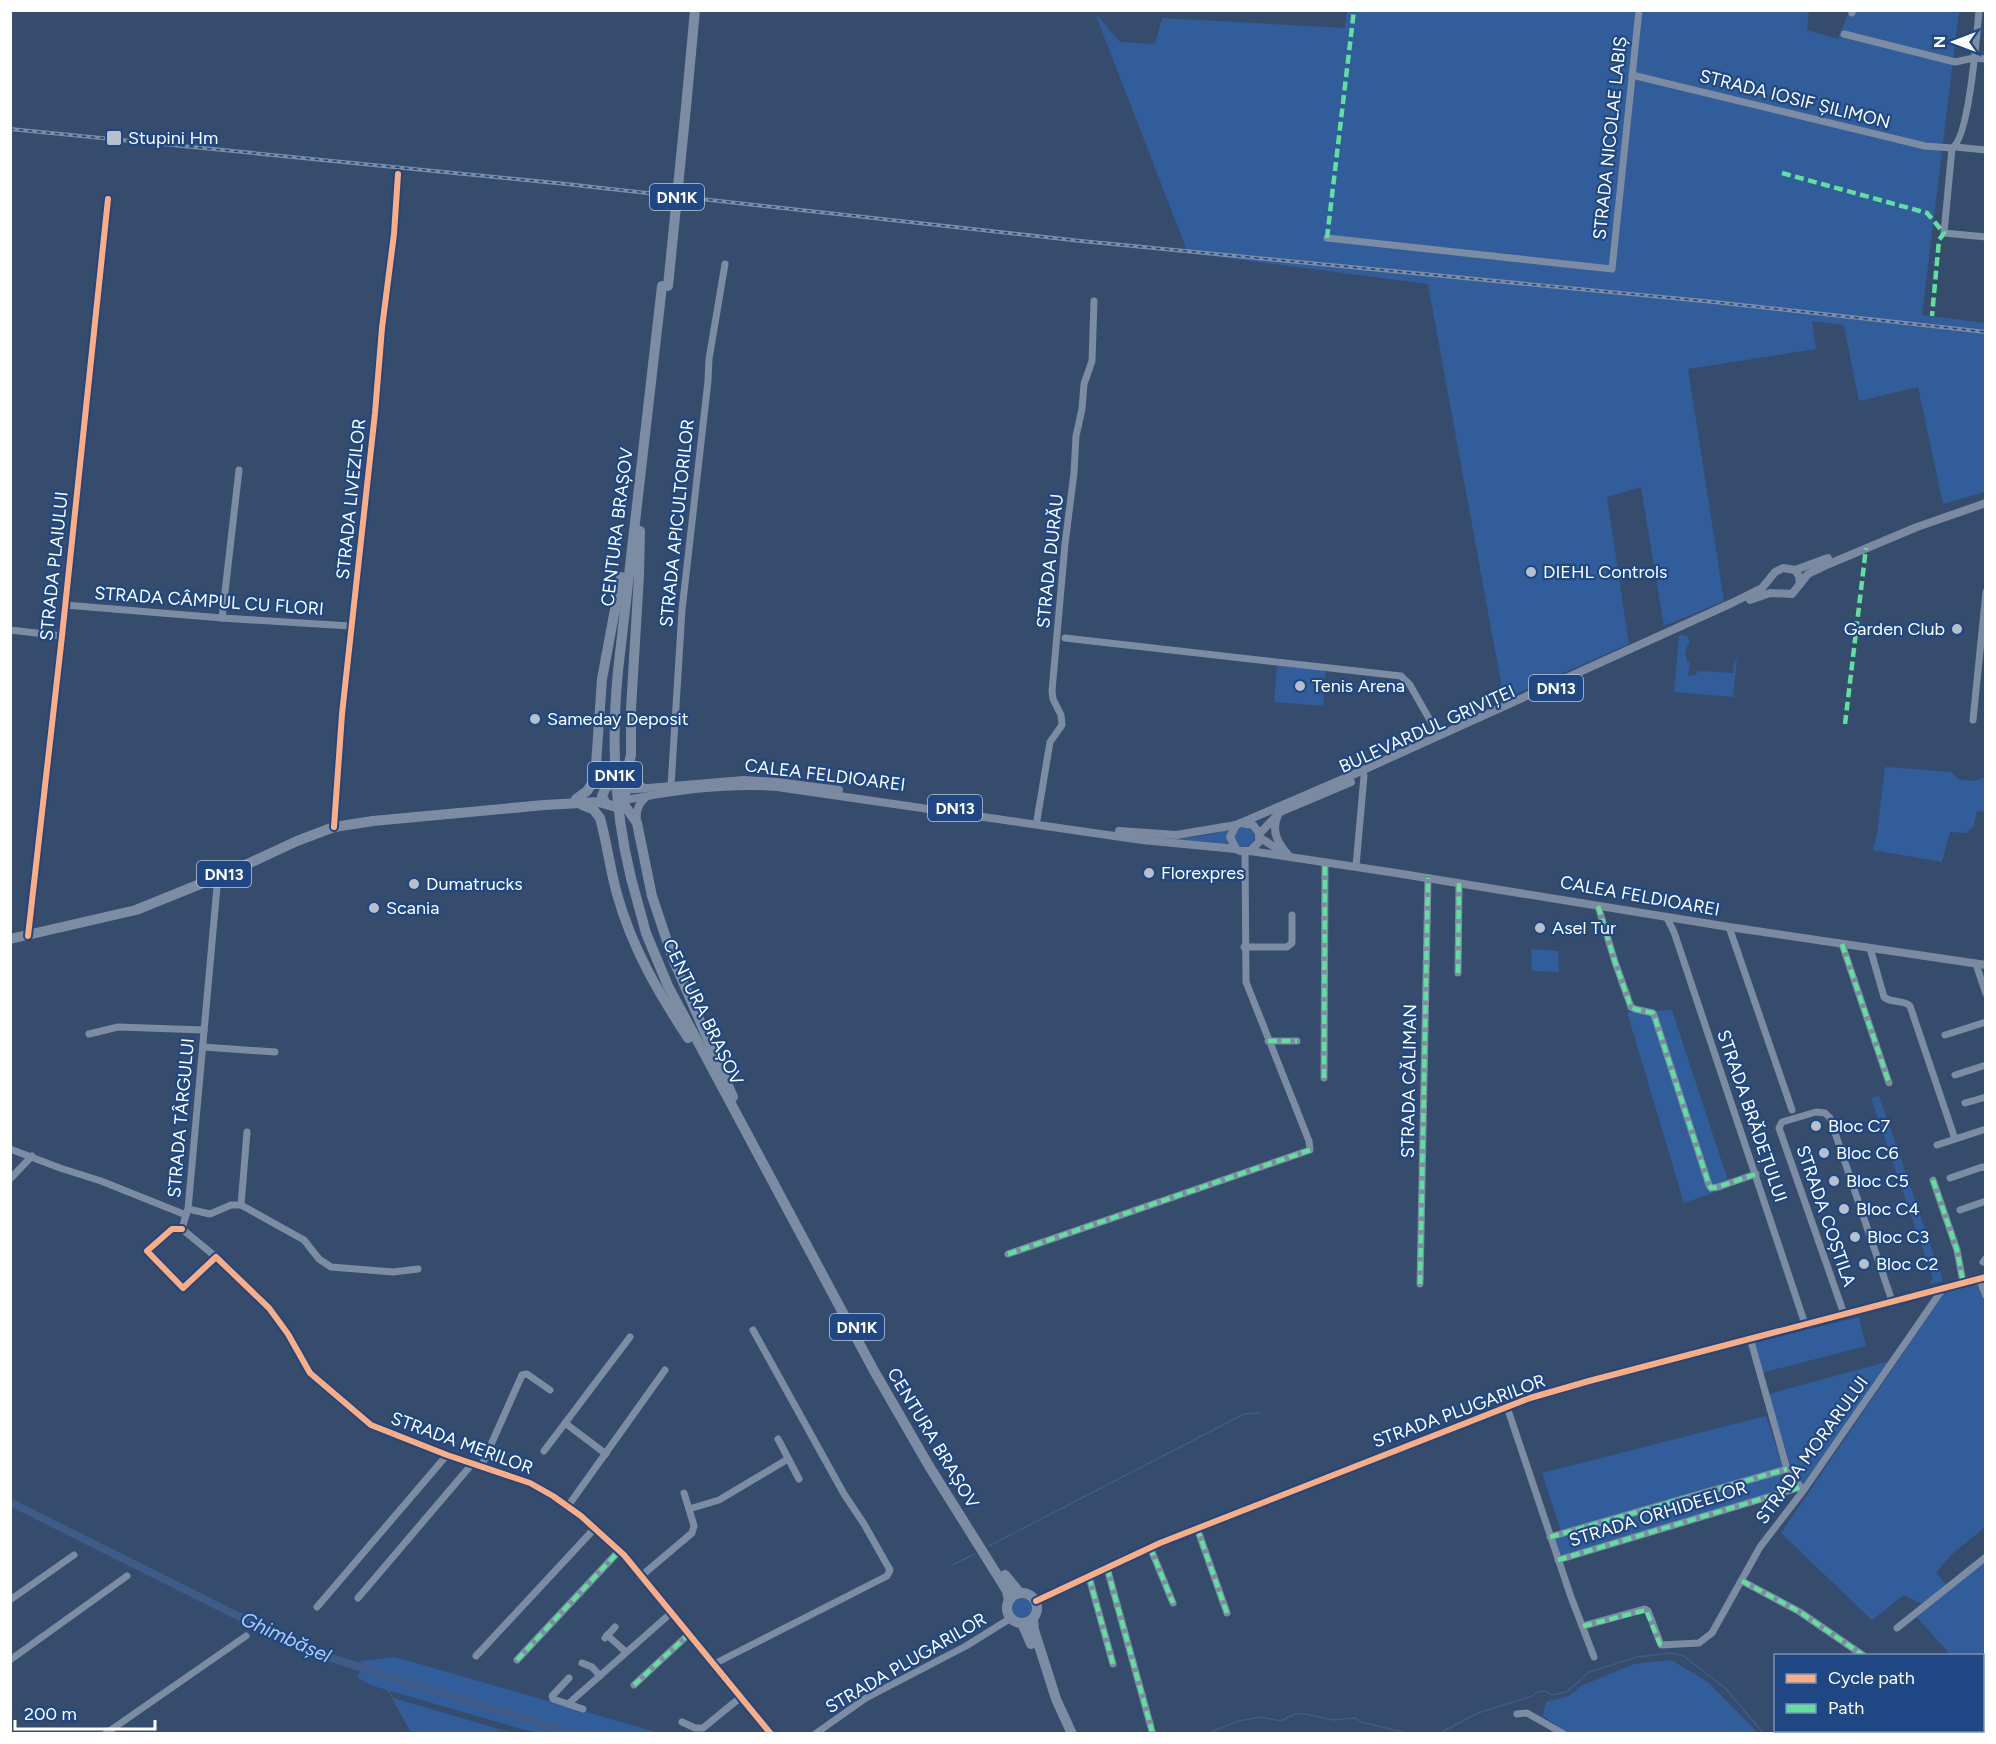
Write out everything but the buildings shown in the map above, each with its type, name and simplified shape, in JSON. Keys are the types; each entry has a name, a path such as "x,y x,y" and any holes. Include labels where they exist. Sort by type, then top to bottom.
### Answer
{"highway":[{"name":"CENTURA BRAȘOV","path":"683,107 689,10"},
{"name":"CENTURA BRAȘOV","path":"695,10 621,671 614,707 614,760 618,809 646,933 668,986 905,1414 996,1563 1014,1588 1020,1593 1029,1594 1036,1601"},
{"name":"DN1K","path":"597,764 599,696 626,551 636,531"},
{"path":"604,829 619,799 632,755 631,709 639,575 636,531"},
{"path":"597,764 604,790 603,799 619,799"},
{"path":"597,764 595,779 576,802 593,809 600,818 618,896 645,969 660,996 732,1101"},
{"name":"DN13","path":"604,790 612,784 619,799"},
{"name":"CALEA FELDIOAREI","path":"576,802 604,790"},
{"path":"619,799 637,823 660,925 732,1101"},
{"name":"CALEA FELDIOAREI","path":"10,939 136,910 334,827 374,821 619,799"},
{"name":"CENTURA BRAȘOV","path":"732,1101 873,1369 929,1466 1007,1591 1009,1601 1007,1609 1011,1618"},
{"path":"1009,1601 1020,1593"},
{"path":"1036,1601 1037,1610 1027,1621 1027,1632 1049,1695 1066,1734"},
{"path":"1011,1618 1027,1621 1034,1630 1056,1699 1072,1734"}],"main road":[{"path":"1986,498 1911,524 1810,566 1795,570 1778,569 1773,577 1773,584 1779,593 1792,594 1808,574 1917,527 1986,503"},
{"path":"1795,570 1800,584"},
{"name":"BULEVARDUL GRIVIȚEI","path":"1259,835 1281,808 1732,603 1762,588 1773,577"},
{"name":"BULEVARDUL GRIVIȚEI","path":"1237,824 1364,776 1764,594 1779,593"},
{"path":"632,755 632,776 645,792 636,811 637,823"},
{"name":"CALEA FELDIOAREI","path":"619,799 671,786 720,781 777,782 1037,820 1160,835 1195,833 1248,823 1253,825 1259,835 1290,857"},
{"name":"CALEA FELDIOAREI","path":"645,792 748,786 777,788 1142,840 1236,849 1356,866 1667,918 1986,965"},
{"path":"1281,808 1275,826 1276,837 1281,848 1290,857"},
{"path":"1236,849 1230,837 1237,824"},
{"name":"DN13","path":"1248,851 1257,846 1259,835"}],"street":[{"name":"STRADA NICOLAE LABIȘ","path":"1327,238 1612,269 1639,10"},
{"path":"1979,10 1963,131 1959,142 1954,147 1944,233 1986,237"},
{"path":"1844,34 1956,62 1974,58 1986,59"},
{"name":"STRADA IOSIF ȘILIMON","path":"1632,75 1925,146 1986,150"},
{"name":"STRADA LIVEZILOR","path":"334,827 350,626 353,622 382,328 394,234 398,174"},
{"name":"STRADA PLAIULUI","path":"28,936 108,199"},
{"name":"STRADA APICULTORILOR","path":"671,786 682,609 709,359 725,264"},
{"name":"STRADA DURĂU","path":"1037,820 1050,742 1062,725 1061,715 1053,699 1052,691 1076,436 1082,409 1084,384 1092,361 1094,301"},
{"path":"222,618 239,470"},
{"path":"1973,720 1986,592"},
{"name":"STRADA CÂMPUL CU FLORI","path":"65,605 350,626"},
{"path":"10,630 62,636"},
{"name":"BULEVARDUL GRIVIȚEI","path":"1065,638 1401,676 1410,685 1439,736"},
{"path":"1356,866 1364,776"},
{"path":"1008,1254 1310,1150 1309,1141 1248,990 1244,970 1244,947 1248,851"},
{"path":"1324,1078 1326,862"},
{"name":"STRADA TÂRGULUI","path":"187,1212 218,876"},
{"name":"STRADA CĂLIMAN","path":"1420,1284 1428,878"},
{"path":"1458,973 1459,883"},
{"path":"1598,906 1631,1006 1635,1010 1653,1013 1655,1017 1709,1185 1711,1188 1718,1187 1756,1174"},
{"path":"1244,947 1287,947 1292,943 1292,915"},
{"name":"STRADA BRĂDEȚULUI","path":"1667,918 1674,932 1805,1324"},
{"path":"1729,927 1792,1110"},
{"path":"1842,944 1889,1083"},
{"path":"1870,948 1884,997 1890,1001 1905,1002 1910,1006 1955,1139"},
{"path":"1976,964 1986,994"},
{"path":"1945,1035 1986,1022"},
{"name":"STRADA TÂRGULUI","path":"88,1034 118,1027 204,1030"},
{"path":"1268,1041 1297,1041"},
{"path":"202,1047 275,1052"},
{"path":"1954,1075 1986,1065"},
{"path":"1965,1103 1986,1097"},
{"name":"STRADA COȘTILA","path":"1844,1314 1779,1128 1782,1122 1811,1113 1821,1112 1830,1118 1892,1300"},
{"path":"1937,1145 1986,1129"},
{"path":"241,1204 247,1132"},
{"path":"10,1149 187,1212 210,1214 231,1205 241,1204 304,1240 319,1259 331,1268 393,1272 418,1269"},
{"path":"10,1179 32,1156"},
{"path":"1950,1178 1982,1167 1986,1168"},
{"path":"1933,1180 1958,1250 1963,1282"},
{"path":"1960,1210 1986,1201"},
{"path":"187,1212 182,1229 172,1229 147,1251 183,1288 216,1257"},
{"name":"STRADA MERILOR","path":"182,1229 216,1257 269,1308 288,1334 313,1377 374,1427 530,1483 568,1506 595,1528 619,1551 771,1734"},
{"name":"STRADA PLUGARILOR","path":"1036,1601 1150,1547 1506,1407 1589,1381 1963,1282 1983,1278 1986,1296"},
{"name":"STRADA MORARULUI","path":"1583,1626 1641,1610 1648,1611 1661,1646 1699,1643 1712,1634 1760,1547 1944,1287"},
{"path":"714,1664 887,1576 890,1570 844,1494 753,1330"},
{"path":"544,1451 630,1337"},
{"path":"1750,1338 1786,1469 1802,1489"},
{"path":"568,1506 665,1370"},
{"path":"481,1467 522,1375 527,1374 550,1390"},
{"path":"1506,1407 1594,1657"},
{"path":"566,1424 606,1454"},
{"path":"778,1439 800,1479"},
{"path":"317,1607 447,1455"},
{"path":"689,1509 719,1500 788,1459"},
{"path":"357,1598 472,1464"},
{"path":"1550,1537 1786,1469"},
{"name":"STRADA ORHIDEELOR","path":"1558,1560 1802,1489"},
{"path":"640,1577 692,1533 694,1526 684,1493"},
{"path":"476,1656 595,1528"},
{"path":"1197,1528 1227,1613"},
{"path":"1150,1547 1173,1603"},
{"path":"517,1660 619,1551"},
{"path":"10,1600 74,1555"},
{"path":"1896,1628 1986,1557"},
{"path":"1107,1568 1152,1731"},
{"path":"10,1660 127,1576"},
{"path":"1089,1577 1113,1664"},
{"path":"1742,1581 1800,1612 1861,1654"},
{"path":"568,1704 671,1613"},
{"name":"STRADA PLUGARILOR","path":"815,1734 866,1698 966,1646 1011,1618"},
{"path":"615,1627 606,1636 626,1653"},
{"path":"634,1685 689,1634"},
{"path":"105,1734 246,1636"},
{"path":"582,1664 592,1667 600,1676"},
{"path":"569,1678 552,1698 583,1709"},
{"path":"682,1722 695,1728 703,1728 741,1697"},
{"path":"1517,1714 1530,1714 1564,1734"}],"shaded area":[{"path":"1347,10 1809,10 1807,30 1838,39 1849,11 1959,11 1922,315 1985,323 1985,492 1943,504 1918,387 1859,401 1844,325 1812,321 1816,349 1688,369 1724,601 1664,626 1641,487 1607,497 1629,644 1504,699 1428,284 1188,253 1095,13 1120,42 1155,44 1162,18 1345,28"},
{"path":"1681,634 1688,637 1690,644 1687,645 1685,656 1687,662 1690,662 1688,676 1695,675 1699,671 1733,673 1737,659 1733,697 1674,692"},
{"name":"Tenis Arena","path":"1277,666 1325,670 1323,706 1274,702"},
{"path":"1885,767 1951,772 1960,780 1975,781 1985,777 1985,812 1977,811 1974,826 1966,833 1950,832 1942,862 1873,850 1877,835"},
{"path":"1244,827 1251,830 1254,837 1251,844 1244,847 1237,844 1234,837 1237,830"},
{"path":"1228,830 1227,839 1231,847 1175,839 1203,836"},
{"path":"1531,949 1558,951 1559,972 1532,971"},
{"path":"1672,1010 1730,1187 1684,1203 1627,1012"},
{"path":"1879,1096 1943,1281 1929,1284 1933,1279 1871,1098"},
{"path":"1978,1283 1986,1306 1985,1527 1951,1555 1936,1573 1948,1587 1985,1558 1984,1665 1984,1654 1948,1654 1914,1614 1925,1603 1919,1603 1904,1595 1872,1620 1781,1533 1944,1293"},
{"path":"1859,1317 1866,1346 1761,1373 1754,1343"},
{"path":"1890,1361 1803,1484 1791,1468 1769,1394"},
{"path":"1766,1416 1783,1468 1798,1486 1560,1556 1554,1538 1561,1531 1542,1473"},
{"path":"1022,1598 1029,1601 1032,1608 1029,1615 1022,1618 1015,1615 1012,1608 1015,1601"},
{"path":"395,1657 659,1733 536,1733 373,1686 358,1678 361,1661"},
{"path":"1671,1660 1708,1682 1758,1733 1569,1733 1543,1716 1546,1702 1569,1696 1581,1686 1634,1664"},
{"path":"393,1698 513,1733 411,1733"}],"waterway":[{"path":"989,1546 1244,1414 1261,1413"},
{"name":"Ghimbășel","path":"10,1502 304,1649 577,1734"},
{"path":"952,1565 975,1554"},
{"path":"1438,1734 1478,1713 1532,1696 1537,1692 1545,1691 1552,1695 1567,1692 1589,1672 1637,1657 1671,1653 1684,1656 1726,1689 1764,1734"},
{"path":"379,1674 413,1734"},
{"path":"1206,1734 1238,1721 1261,1717 1281,1721 1295,1714 1334,1720 1355,1718 1361,1722 1411,1734"}],"railway":[{"path":"10,129 566,184 1081,241 1714,302 1986,332"}],"marked path":[{"path":"1327,238 1354,10"},
{"path":"1782,173 1927,213 1944,233 1939,240 1932,316"},
{"path":"1845,724 1866,548"},
{"path":"1324,1078 1325,862"},
{"path":"1420,1284 1428,878"},
{"path":"1458,973 1459,883"},
{"path":"1598,906 1631,1007 1653,1013 1655,1018 1709,1185 1711,1188 1718,1187 1756,1174"},
{"path":"1842,944 1889,1083"},
{"path":"1268,1041 1297,1041"},
{"path":"1008,1254 1310,1150"},
{"path":"1933,1180 1957,1250 1963,1282"},
{"path":"1550,1537 1787,1469"},
{"path":"1558,1560 1801,1487"},
{"path":"1197,1528 1227,1613"},
{"path":"1150,1547 1173,1603"},
{"path":"517,1660 619,1551"},
{"path":"1107,1568 1152,1731"},
{"path":"1089,1577 1113,1664"},
{"path":"1742,1581 1800,1612 1861,1654"},
{"path":"1583,1626 1646,1610 1660,1644 1666,1646"},
{"path":"634,1685 689,1634"}],"cycle path":[{"path":"334,827 342,714 382,328 394,234 398,174"},
{"path":"28,936 108,199"},
{"path":"182,1229 172,1229 147,1251 183,1288 216,1257 269,1308 288,1334 310,1373 371,1425 447,1455 530,1483 581,1516 624,1555 771,1734"},
{"path":"1036,1601 1160,1543 1530,1398 1986,1277"}],"place":[{"name":"Stupini Hm","path":"114,138"},
{"name":"DIEHL Controls","path":"1531,572"},
{"name":"Garden Club","path":"1957,629"},
{"name":"Tenis Arena","path":"1300,686"},
{"name":"Sameday Deposit","path":"535,719"},
{"name":"Florexpres","path":"1149,873"},
{"name":"Dumatrucks","path":"414,884"},
{"name":"Scania","path":"374,908"},
{"name":"Asel Tur","path":"1540,928"},
{"name":"Bloc C7","path":"1816,1126"},
{"name":"Bloc C6","path":"1824,1153"},
{"name":"Bloc C5","path":"1834,1181"},
{"name":"Bloc C4","path":"1844,1209"},
{"name":"Bloc C3","path":"1855,1237"},
{"name":"Bloc C2","path":"1864,1264"}]}
